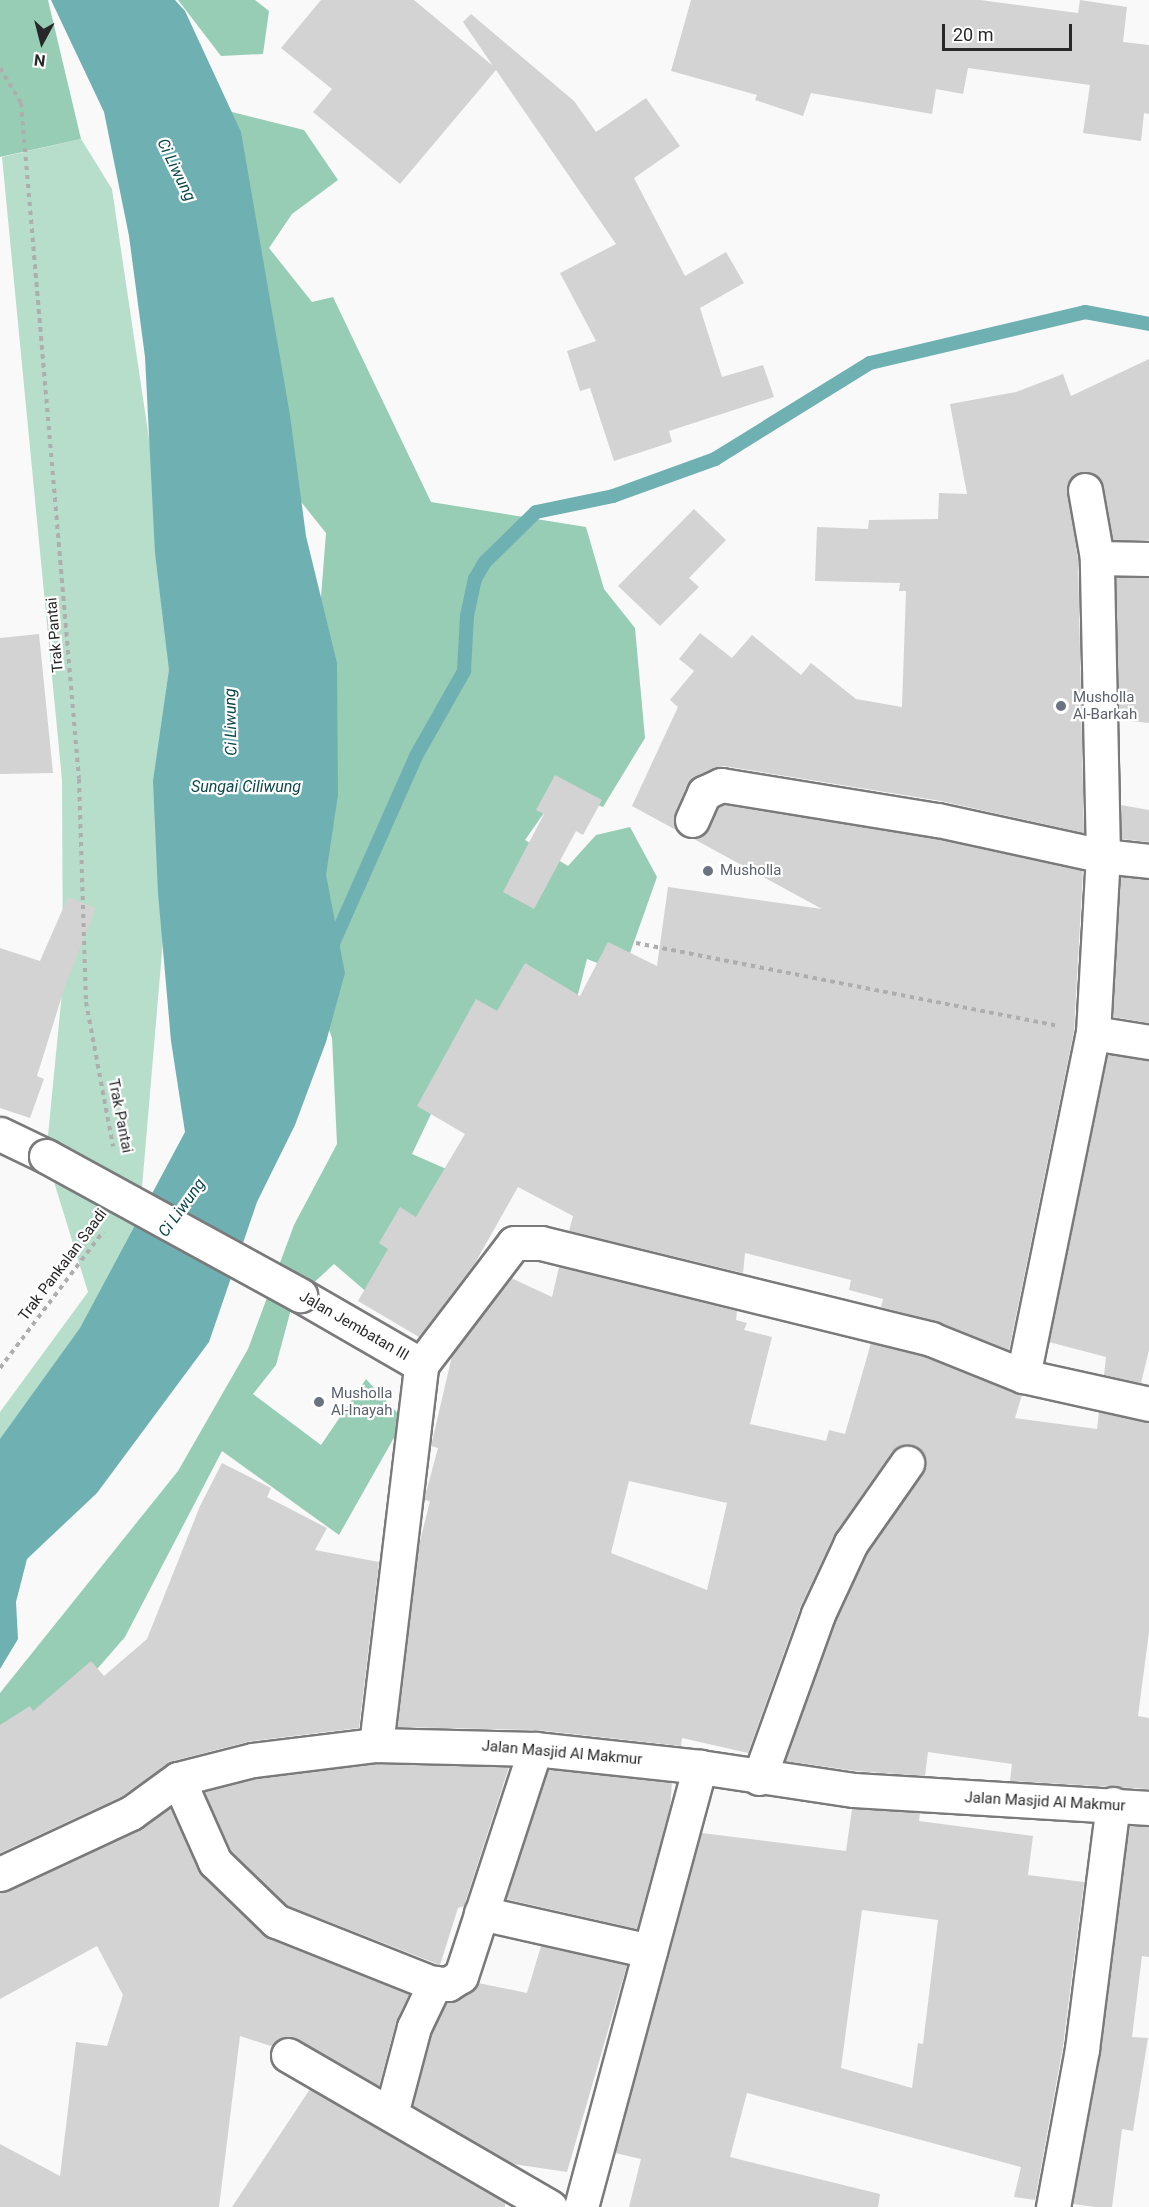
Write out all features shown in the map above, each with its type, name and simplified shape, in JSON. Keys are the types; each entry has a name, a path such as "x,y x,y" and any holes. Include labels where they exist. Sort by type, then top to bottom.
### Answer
{"street":[{"path":"1023,1376 1093,1033 1103,856 1097,558 1085,490"},
{"path":"1097,558 1149,559"},
{"path":"692,820 704,794 721,785 938,820 1103,856 1149,861"},
{"path":"1093,1033 1149,1042"},
{"name":"Jalan Jembatan III","path":"0,1134 46,1156 300,1295 421,1365 376,1745"},
{"path":"421,1365 506,1248 522,1241 931,1339 1023,1376 1149,1404"},
{"path":"759,1778 818,1614 851,1543 907,1462"},
{"name":"Jalan Masjid Al Makmur","path":"0,1874 131,1813 178,1779 253,1760 376,1745 535,1749 700,1767 759,1778 854,1790 1113,1804 1149,1808"},
{"path":"178,1779 215,1862 276,1921 435,1983 448,1984 461,1976 535,1749"},
{"path":"581,2207 700,1767"},
{"path":"1053,2207 1082,2049 1113,1804"},
{"path":"481,1913 650,1951"},
{"path":"391,2114 414,2027 435,1983"},
{"path":"288,2055 550,2207"}],"path":[{"name":"Trak Pantai","path":"0,68 21,104 79,779 86,1002 114,1148"},
{"path":"636,943 884,988 1093,1033"},
{"name":"Trak Pankalan Saadi","path":"0,1368 110,1223"}],"green space":[{"path":"0,0 48,0 81,139 0,157"},
{"path":"178,0 255,0 269,11 263,54 221,56"},
{"path":"200,104 304,130 338,180 292,214 269,248 312,302 333,297 431,502 586,527 604,589 635,628 645,738 603,807 560,790 525,840 568,866 596,835 630,827 657,877 623,973 587,959 575,1006 442,1091 412,1154 451,1171 369,1294 334,1264 293,1302 276,1365 253,1394 321,1445 366,1379 404,1420 339,1535 222,1451 125,1637 91,1676 0,1754 0,1693 178,1471 248,1349 294,1225 337,1144 332,1038 288,918 309,749 326,533 266,458"},
{"path":"81,139 112,189 177,628 169,869 139,1223 0,1491 0,1412 88,1292 46,1156 63,982 62,780 2,157"}],"water":[{"name":"Sungai Ciliwung","path":"51,0 175,0 185,11 241,132 290,415 306,536 337,663 338,795 326,875 345,973 326,1042 295,1125 257,1202 209,1342 97,1493 27,1559 16,1602 18,1639 0,1669 0,1439 80,1328 185,1132 171,1041 158,893 153,781 169,670 155,553 145,357 129,236 104,112"}],"building":[{"path":"321,0 414,0 493,66 463,22 471,14 574,101 596,132 646,98 680,146 634,178 685,276 726,252 744,283 700,308 722,377 763,365 774,397 669,431 672,442 614,461 590,388 580,391 567,351 596,341 560,273 616,244 496,70 400,184 313,112 332,89 281,48"},
{"path":"691,0 980,0 1078,13 1080,0 1127,7 1123,42 1149,45 1149,114 1144,113 1141,141 1083,133 1090,85 968,68 963,94 936,89 932,114 811,93 803,116 755,100 757,95 671,71"},
{"path":"1149,359 1149,540 1113,540 1103,486 1092,473 1081,472 1067,484 1078,560 1084,833 941,801 724,766 696,776 687,785 675,813 676,830 632,806 678,707 670,700 694,671 679,659 700,633 732,658 752,635 801,675 811,663 856,699 902,707 906,591 899,591 900,583 815,581 817,527 868,529 869,520 938,519 939,493 967,494 950,404 1016,392 1063,374 1071,396"},
{"path":"694,509 726,540 689,578 699,587 660,626 618,586"},
{"path":"1116,577 1149,578 1149,723 1119,720"},
{"path":"39,634 53,773 0,774 0,638"},
{"path":"555,775 602,800 583,835 576,831 534,909 503,892 544,814 536,810"},
{"path":"724,804 934,838 1083,871 1074,1031 1009,1350 938,1322 881,1307 883,1299 849,1290 851,1280 745,1253 743,1273 569,1231 573,1216 518,1187 475,1263 419,1337 358,1301 388,1249 379,1243 400,1207 416,1217 465,1134 417,1106 476,999 497,1011 525,963 580,996 608,942 657,966 668,887 822,909 692,838 703,835 718,807"},
{"path":"1121,805 1149,810 1149,842 1121,839"},
{"path":"1121,877 1149,879 1149,1023 1113,1017"},
{"path":"68,897 96,908 66,983 37,1076 44,1079 30,1118 0,1108 0,948 40,961"},
{"path":"1108,1054 1149,1060 1149,1350 1141,1383 1104,1375 1106,1357 1049,1342"},
{"path":"559,1267 737,1311 736,1320 747,1323 744,1330 772,1337 750,1424 826,1441 829,1430 845,1434 871,1343 925,1357 1022,1395 1015,1418 1097,1429 1099,1412 1149,1422 1149,1632 1138,1716 1149,1718 1149,1789 1010,1781 1012,1764 928,1752 925,1776 856,1771 785,1761 835,1621 867,1552 923,1473 924,1455 908,1444 892,1452 834,1535 800,1608 748,1753 682,1738 681,1746 537,1730 397,1727 418,1549 430,1501 424,1500 438,1448 431,1446 452,1356 511,1278 552,1297","holes":["629,1481 727,1503 707,1590 611,1553"]},
{"path":"222,1463 271,1488 267,1497 327,1528 315,1550 379,1562 359,1728 251,1741 173,1761 121,1797 0,1853 0,1725 30,1706 33,1711 91,1661 104,1676 147,1639 200,1506"},
{"path":"377,1764 509,1767 464,1906 458,1908 440,1965 286,1905 231,1851 204,1792 256,1778"},
{"path":"548,1769 672,1783 670,1807 637,1929 506,1899"},
{"path":"170,1808 202,1875 263,1935 409,1994 396,2022 379,2086 297,2039 279,2039 271,2046 240,2036 219,2207 0,2207 0,2144 60,2176 76,2042 107,2046 123,1995 97,1946 0,1999 0,1892 139,1830"},
{"path":"852,1809 920,1813 919,1821 1033,1836 1028,1875 1084,1882 1063,2046 1035,2200 1014,2197 1021,2167 747,2093 730,2157 880,2194 878,2207 629,2207 641,2159 615,2153 702,1833 846,1851","holes":["862,1910 938,1920 923,2044 918,2043 912,2088 841,2068"]},
{"path":"1129,1826 1149,1827 1149,1957 1142,1956 1132,2037 1148,2038 1133,2131 1122,2129 1112,2207 1095,2207 1073,2204 1101,2051"},
{"path":"541,1946 627,1965 567,2172 513,2164 413,2106 432,2033 446,2003 471,1992 478,1983 527,1993"},
{"path":"310,2089 505,2203 505,2207 232,2207"}],"waterway":[{"path":"331,948 416,756 464,671 467,616 475,579 485,562 536,512 613,496 715,459 870,363 1085,312 1149,324"}],"place":[{"name":"Musholla Al-Barkah","path":"1061,706"},
{"name":"Musholla","path":"708,871"},
{"name":"Musholla Al-Inayah","path":"319,1402"}],"water label":[{"name":"Ci Liwung","path":"176,170"},
{"name":"Ci Liwung","path":"231,722"},
{"name":"Ci Liwung","path":"182,1208"}]}
